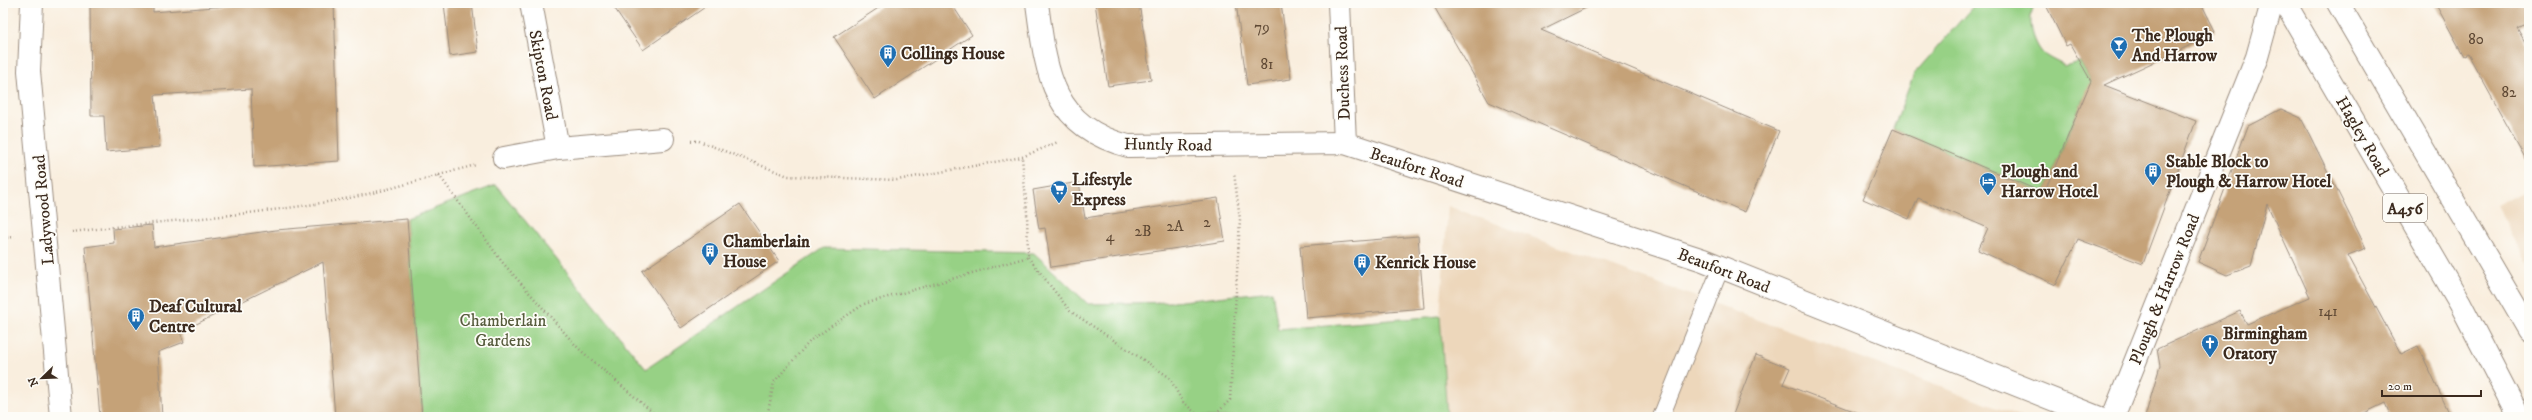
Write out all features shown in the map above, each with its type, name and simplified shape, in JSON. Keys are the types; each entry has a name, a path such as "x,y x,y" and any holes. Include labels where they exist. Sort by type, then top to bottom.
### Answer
{"main road":[{"name":"Ladywood Road","path":"32,3 29,71 46,235 61,417"},
{"name":"Skipton Road","path":"531,3 558,148"},
{"name":"Huntly Road","path":"1037,3 1049,79 1060,102 1088,129 1108,140 1128,146 1345,143"},
{"name":"Duchess Road","path":"1339,3 1345,143"},
{"name":"Plough & Harrow Road","path":"2113,417 2257,56 2272,3"},
{"name":"Hagley Road","path":"2285,3 2460,303 2519,417"},
{"name":"A456","path":"2338,3 2529,330"},
{"path":"504,158 558,148 664,139"},
{"name":"Beaufort Road","path":"1345,143 1721,267 2097,417"}],"lane":[{"path":"1661,417 1721,267"}],"path":[{"path":"664,139 700,141 788,176 897,180 1022,157 1088,129"},
{"path":"1022,157 1027,212 1028,257 1070,311 1169,377 1182,401 1200,417"},
{"path":"46,235 121,225 235,215 334,201 504,158"},
{"path":"1212,417 1230,400 1240,219 1234,165"},
{"path":"439,175 503,264 579,349 658,417"},
{"path":"767,417 774,382 811,340 864,304 1028,257"}],"shaded area":[{"path":"2529,189 2529,267 2496,205"},
{"path":"1448,206 2022,417 1447,417 1440,316"}],"green space":[{"path":"1976,3 2036,3 2031,14 2031,27 2035,40 2041,51 2065,66 2080,62 2094,86 2082,101 2044,193 1893,129 1914,74"},
{"name":"Chamberlain Gardens","path":"496,185 646,369 824,248 1034,253 1088,304 1173,302 1272,291 1278,329 1440,316 1447,417 422,417 407,219"}],"building":[{"path":"90,3 153,3 153,12 262,3 334,3 339,161 254,167 251,89 155,95 160,147 106,152 104,116 91,116"},
{"path":"444,3 472,3 478,52 450,56"},
{"path":"611,3 711,3 643,50"},
{"name":"Collings House","path":"886,3 951,3 972,35 875,99 834,37"},
{"path":"1095,3 1139,3 1151,80 1108,86"},
{"path":"1236,3 1281,3 1291,79 1247,85"},
{"path":"1432,3 1596,3 1541,30 1779,131 1745,212 1489,102"},
{"path":"2045,3 2201,3 2215,31 2194,41 2195,43 2104,85 2196,121 2143,264 2078,239 2056,285 1978,250 1988,228 1918,198 1909,219 1863,199 1893,129 2044,193 2091,81 2070,44 2066,46"},
{"path":"2435,3 2529,3 2529,22 2517,28 2529,49 2529,165 2468,54 2464,56"},
{"path":"2281,109 2301,118 2366,248 2348,255 2401,354 2418,346 2451,417 2391,417 2385,403 2356,417 2145,417 2160,366 2157,349 2240,311 2247,324 2310,297 2267,204 2251,266 2227,275 2198,262 2248,126"},
{"path":"1079,182 1085,218 1218,198 1225,241 1051,267 1045,228 1039,229 1033,190"},
{"name":"Chamberlain House","path":"740,204 779,261 681,328 642,271"},
{"path":"407,219 422,417 335,417 323,262 180,332 184,342 158,352 162,417 100,417 85,247 114,243 113,229 152,225 154,247 276,230"},
{"name":"Kenrick House","path":"1418,236 1424,308 1306,318 1300,246"},
{"path":"1756,355 1790,368 1783,384 1864,415 1863,417 1732,417"}],"place":[{"name":"The Plough And Harrow","path":"2119,60"},
{"name":"Collings House","path":"888,68"},
{"name":"Stable Block to Plough & Harrow Hotel","path":"2153,186"},
{"name":"Plough and Harrow Hotel","path":"1988,196"},
{"name":"Lifestyle Express","path":"1059,204"},
{"name":"Chamberlain House","path":"710,266"},
{"name":"Kenrick House","path":"1362,277"},
{"name":"Deaf Cultural Centre","path":"136,331"},
{"name":"Birmingham Oratory","path":"2210,358"}]}
